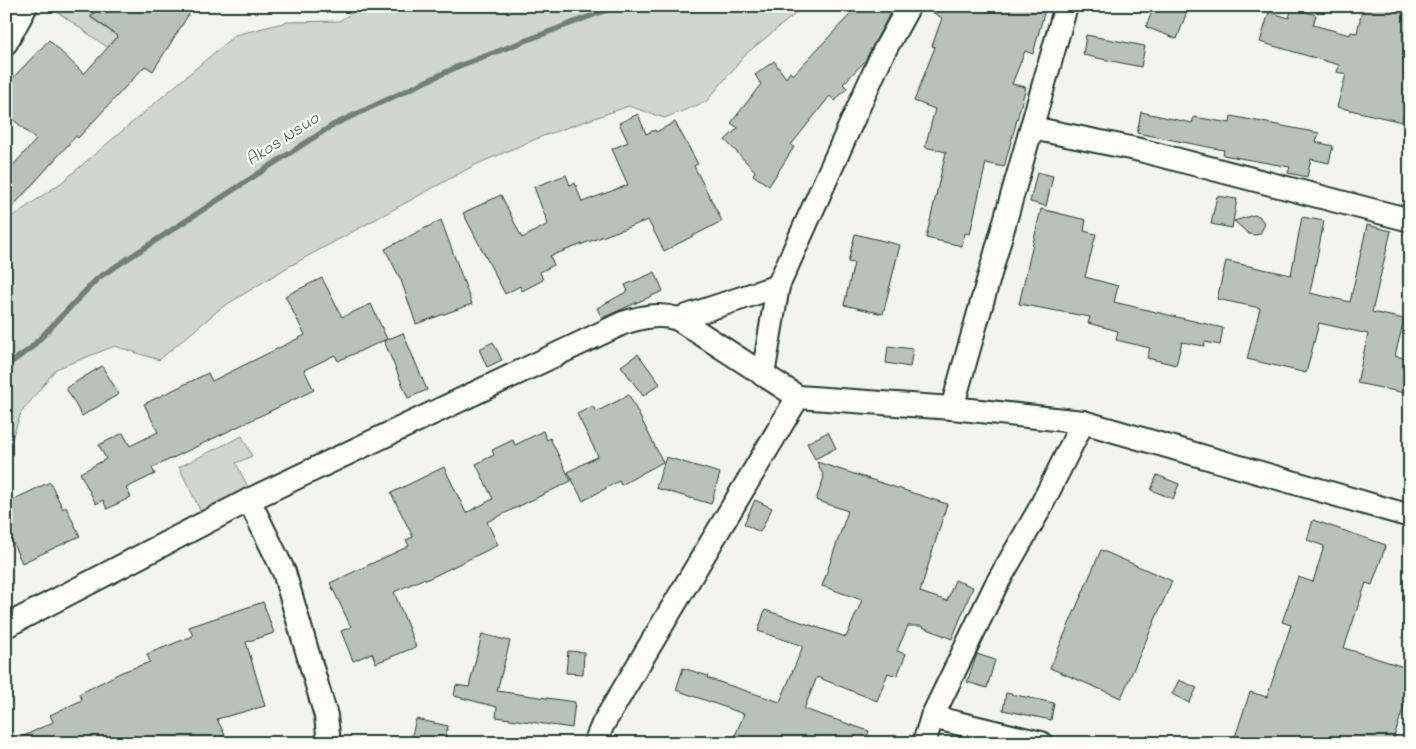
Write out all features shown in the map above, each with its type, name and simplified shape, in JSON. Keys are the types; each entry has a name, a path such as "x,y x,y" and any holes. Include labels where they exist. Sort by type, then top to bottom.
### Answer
{"street":[{"path":"6,43 26,6"},
{"path":"763,374 778,286 882,55 909,6"},
{"path":"952,408 1066,6"},
{"path":"1032,128 1140,150 1410,220"},
{"path":"678,319 778,286"},
{"path":"6,626 249,500 623,323 644,316 665,315 678,319 798,397 952,408 1083,422 1410,516"},
{"path":"595,743 603,724 798,397"},
{"path":"924,743 932,717 996,585 1038,512 1083,422"},
{"path":"249,500 284,572 326,716 330,743"},
{"path":"932,717 1041,743"}],"shaded area":[{"path":"49,6 97,6 90,17 132,47 124,59"},
{"path":"363,6 805,6 747,53 706,102 664,118 629,106 543,136 475,165 288,267 221,308 159,360 115,346 56,369 21,413 6,455 6,221 61,183 235,35 287,22 339,21"},
{"path":"242,436 252,456 236,463 249,489 201,512 179,467"}],"building":[{"path":"99,6 194,6 153,71 145,66 78,138 76,136 6,214 6,173 36,140 6,113 6,85 49,40 84,74 118,36 91,17"},
{"path":"858,6 894,6 865,61 843,84 847,88 835,101 830,96 791,145 794,147 769,186 753,175 755,171 725,140 738,128 731,123 761,84 755,75 774,61 786,78 790,72 793,75"},
{"path":"922,6 1046,6 1033,54 1025,51 1012,84 1026,87 1004,167 986,163 970,234 965,233 962,246 926,238 946,152 925,147 935,109 914,101 935,47 932,46 942,18"},
{"path":"1154,6 1189,6 1177,39 1146,27"},
{"path":"1363,6 1410,6 1410,89 1402,122 1337,107 1346,74 1337,72 1339,65 1260,42 1269,12 1289,18 1292,8 1316,15 1313,25 1350,35 1351,32 1357,33"},
{"path":"1086,35 1145,46 1141,67 1083,55"},
{"path":"1141,112 1192,123 1194,117 1230,123 1231,116 1319,133 1316,142 1333,146 1329,163 1311,159 1307,177 1288,173 1290,167 1223,155 1224,150 1137,133"},
{"path":"638,114 646,134 655,130 656,132 675,122 698,164 694,166 722,221 664,251 648,220 550,256 554,265 540,272 543,280 522,291 520,286 505,294 463,213 501,195 522,238 548,224 534,187 566,175 570,185 575,183 582,202 628,185 612,149 628,142 619,123"},
{"path":"1037,172 1053,176 1046,206 1030,202"},
{"path":"1217,196 1237,199 1232,228 1211,224"},
{"path":"1041,209 1086,220 1084,231 1096,234 1085,277 1118,286 1114,302 1223,328 1220,345 1205,342 1204,346 1182,342 1176,365 1147,358 1150,348 1116,340 1118,331 1088,323 1090,317 1019,304"},
{"path":"1254,215 1259,216 1265,224 1260,234 1249,234 1234,221"},
{"path":"1302,217 1324,221 1310,293 1350,302 1367,225 1391,231 1372,312 1404,319 1395,356 1410,359 1410,394 1357,383 1368,334 1319,323 1306,373 1247,359 1260,308 1217,299 1226,261 1291,275"},
{"path":"441,220 472,304 416,324 401,280 385,249"},
{"path":"855,234 900,245 883,314 844,305 854,263 848,262"},
{"path":"655,272 663,291 602,318 597,308 628,291 625,285"},
{"path":"322,278 342,317 371,304 387,339 338,361 335,355 304,370 314,390 152,468 155,474 126,488 131,497 107,509 103,500 96,504 80,473 106,459 99,445 123,433 130,446 158,432 144,404 208,373 212,381 305,335 285,296"},
{"path":"403,333 427,390 408,398 384,341"},
{"path":"493,342 502,360 487,367 479,349"},
{"path":"888,346 913,349 910,367 886,363"},
{"path":"638,354 660,384 643,396 621,366"},
{"path":"102,366 119,394 82,416 66,388"},
{"path":"629,395 663,462 621,485 619,481 583,501 568,472 598,456 577,414 593,406 596,412"},
{"path":"543,431 547,440 550,438 571,481 487,522 498,545 426,580 425,578 394,592 416,647 376,663 372,653 353,661 341,631 351,627 330,583 409,546 406,540 413,537 391,493 444,467 466,513 493,499 476,464 494,455 492,450 513,440 515,445"},
{"path":"828,432 836,448 815,459 807,443"},
{"path":"666,457 720,473 711,504 656,488"},
{"path":"817,462 947,504 920,592 947,601 955,580 973,587 952,639 920,626 908,626 897,651 906,654 897,676 888,673 877,701 817,677 804,709 869,731 865,743 732,743 744,714 676,690 683,668 780,702 803,646 758,631 765,610 846,637 862,600 822,586 848,511 816,500 824,477"},
{"path":"1157,475 1179,484 1173,499 1151,490"},
{"path":"50,482 63,509 66,507 80,536 22,563 6,529 6,503"},
{"path":"755,500 772,508 760,532 744,524"},
{"path":"1313,520 1386,545 1372,585 1366,583 1344,648 1410,669 1410,708 1404,706 1392,743 1233,743 1250,692 1267,697 1291,625 1282,622 1298,577 1313,582 1324,546 1307,540"},
{"path":"1101,550 1172,581 1121,698 1050,668"},
{"path":"263,602 274,633 246,642 265,706 217,719 225,735 209,743 167,743 165,738 154,743 9,743 53,722 50,715 82,700 79,694 122,672 150,662 147,654 193,636 189,627"},
{"path":"482,634 510,641 497,691 575,702 572,728 496,717 497,707 454,696 456,685 469,687"},
{"path":"568,651 584,652 583,674 566,673"},
{"path":"977,654 995,660 987,688 967,682"},
{"path":"1179,680 1197,688 1189,703 1172,694"},
{"path":"1006,693 1054,703 1051,720 1003,710"},
{"path":"416,719 448,726 444,743 410,743"}],"waterway":[{"name":"Akos Nsuo","path":"6,366 30,349 98,278 333,125 459,66 617,6"}]}
